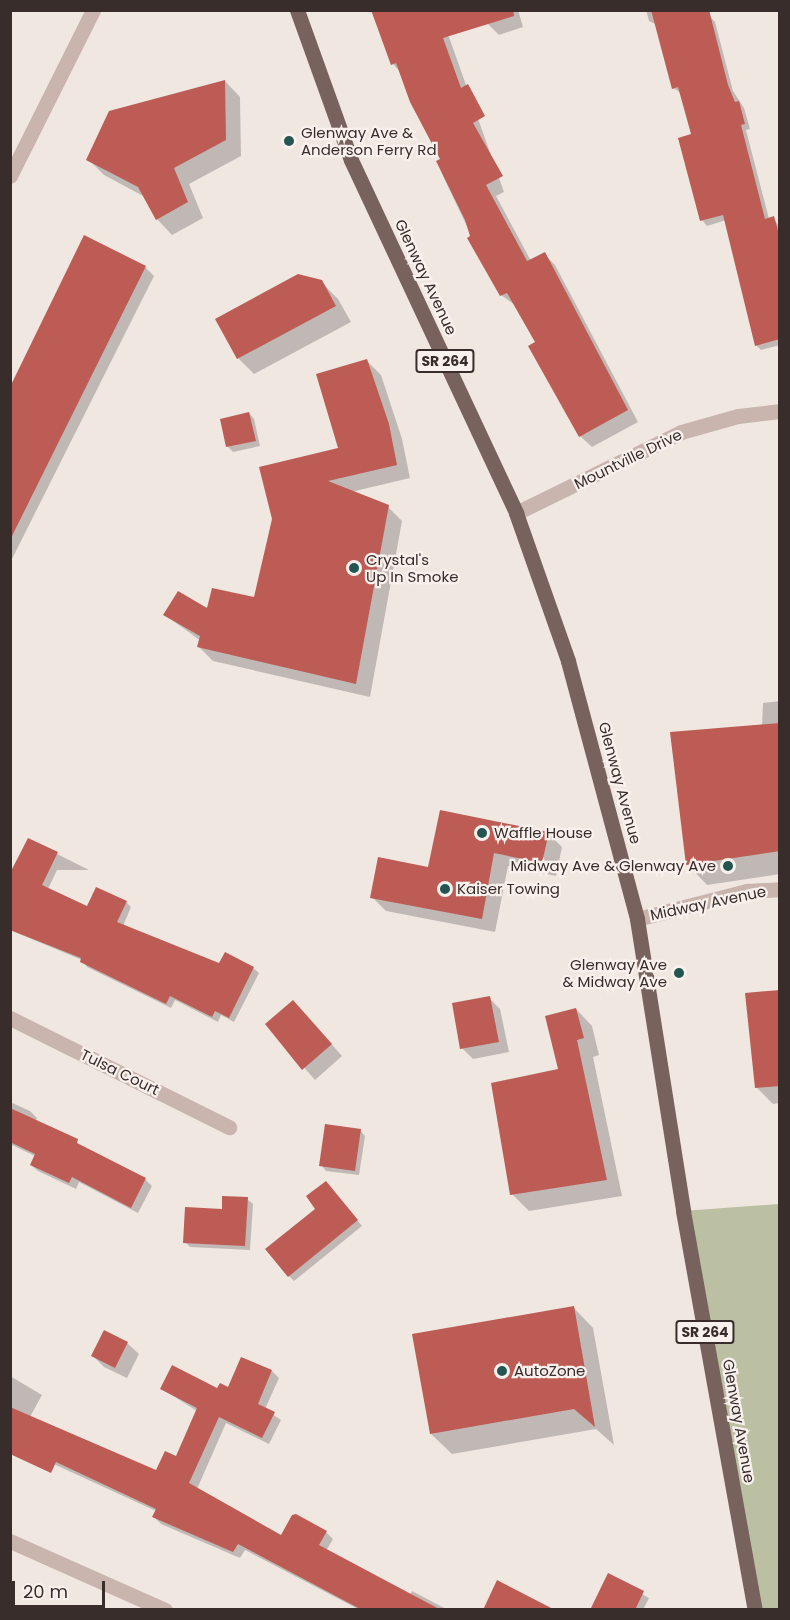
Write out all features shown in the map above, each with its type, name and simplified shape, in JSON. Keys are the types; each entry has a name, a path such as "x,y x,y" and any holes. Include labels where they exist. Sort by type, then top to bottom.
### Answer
{"main road":[{"name":"Glenway Avenue","path":"297,10 351,160 516,513 568,661 637,919 683,1211 755,1610"}],"street":[{"path":"10,176 93,10"},
{"name":"Mountville Drive","path":"516,513 681,432 738,416 780,411"},
{"name":"Midway Avenue","path":"637,919 747,891 780,889"},
{"name":"Tulsa Court","path":"10,1018 230,1127"},
{"path":"10,1541 165,1610"}],"green space":[{"path":"779,1204 779,1609 755,1609 683,1211"}],"building":[{"path":"371,10 513,10 514,16 443,38 461,88 468,84 485,116 473,123 503,176 486,185 527,261 545,252 628,410 579,437 528,346 535,342 507,293 500,296 467,238 470,236 465,220 436,161 440,159 410,102 396,63 391,65"},
{"path":"651,10 709,10 728,85 735,102 739,101 745,124 741,125 765,219 774,216 780,238 780,339 755,346 723,215 700,221 678,138 691,134 678,87 672,89"},
{"path":"225,80 226,140 174,168 188,202 156,220 138,187 86,160 109,111"},
{"path":"84,235 146,266 10,540 10,387"},
{"path":"298,274 322,280 336,306 237,359 215,319"},
{"path":"367,359 389,424 397,465 328,481 389,505 356,684 197,647 200,636 163,615 178,591 207,608 212,588 254,597 272,519 259,467 338,448 316,374"},
{"path":"249,412 256,441 226,447 220,419"},
{"path":"780,723 780,851 686,865 670,732"},
{"path":"440,810 549,832 542,863 494,853 482,919 370,898 378,857 428,867"},
{"path":"28,838 58,852 42,885 87,906 96,887 127,901 117,922 219,963 225,952 254,967 229,1018 215,1011 212,1017 170,996 166,1004 80,962 81,958 10,930 10,873"},
{"path":"780,990 780,1086 755,1088 745,993"},
{"path":"490,996 499,1042 460,1049 452,1003"},
{"path":"293,1000 332,1044 302,1070 265,1024"},
{"path":"576,1008 584,1038 577,1040 607,1180 510,1195 491,1083 558,1069 545,1016"},
{"path":"10,1108 78,1139 77,1143 146,1178 131,1208 72,1177 69,1183 30,1165 35,1154 10,1142"},
{"path":"325,1124 361,1129 355,1171 319,1166"},
{"path":"326,1181 358,1220 288,1277 265,1249 315,1209 306,1196"},
{"path":"222,1196 248,1197 245,1246 183,1243 185,1207 222,1209"},
{"name":"AutoZone","path":"574,1306 595,1427 574,1409 430,1434 412,1334"},
{"path":"104,1330 128,1342 115,1368 91,1356"},
{"path":"241,1357 272,1370 258,1404 275,1412 262,1438 219,1417 189,1483 281,1535 292,1515 296,1514 327,1531 319,1545 441,1610 362,1610 238,1544 233,1552 152,1517 156,1509 56,1462 51,1473 10,1454 10,1407 156,1470 165,1451 176,1456 197,1408 160,1389 172,1365 217,1388 220,1383 228,1387"},
{"path":"608,1573 644,1591 635,1610 590,1610"},
{"path":"497,1580 555,1610 483,1610"}],"place":[{"name":"Glenway Ave & Anderson Ferry Rd","path":"289,141"},
{"name":"Crystal's Up In Smoke","path":"354,568"},
{"name":"Waffle House","path":"482,833"},
{"name":"Midway Ave & Glenway Ave","path":"728,866"},
{"name":"Kaiser Towing","path":"445,889"},
{"name":"Glenway Ave & Midway Ave","path":"679,973"},
{"name":"AutoZone","path":"502,1371"}]}
